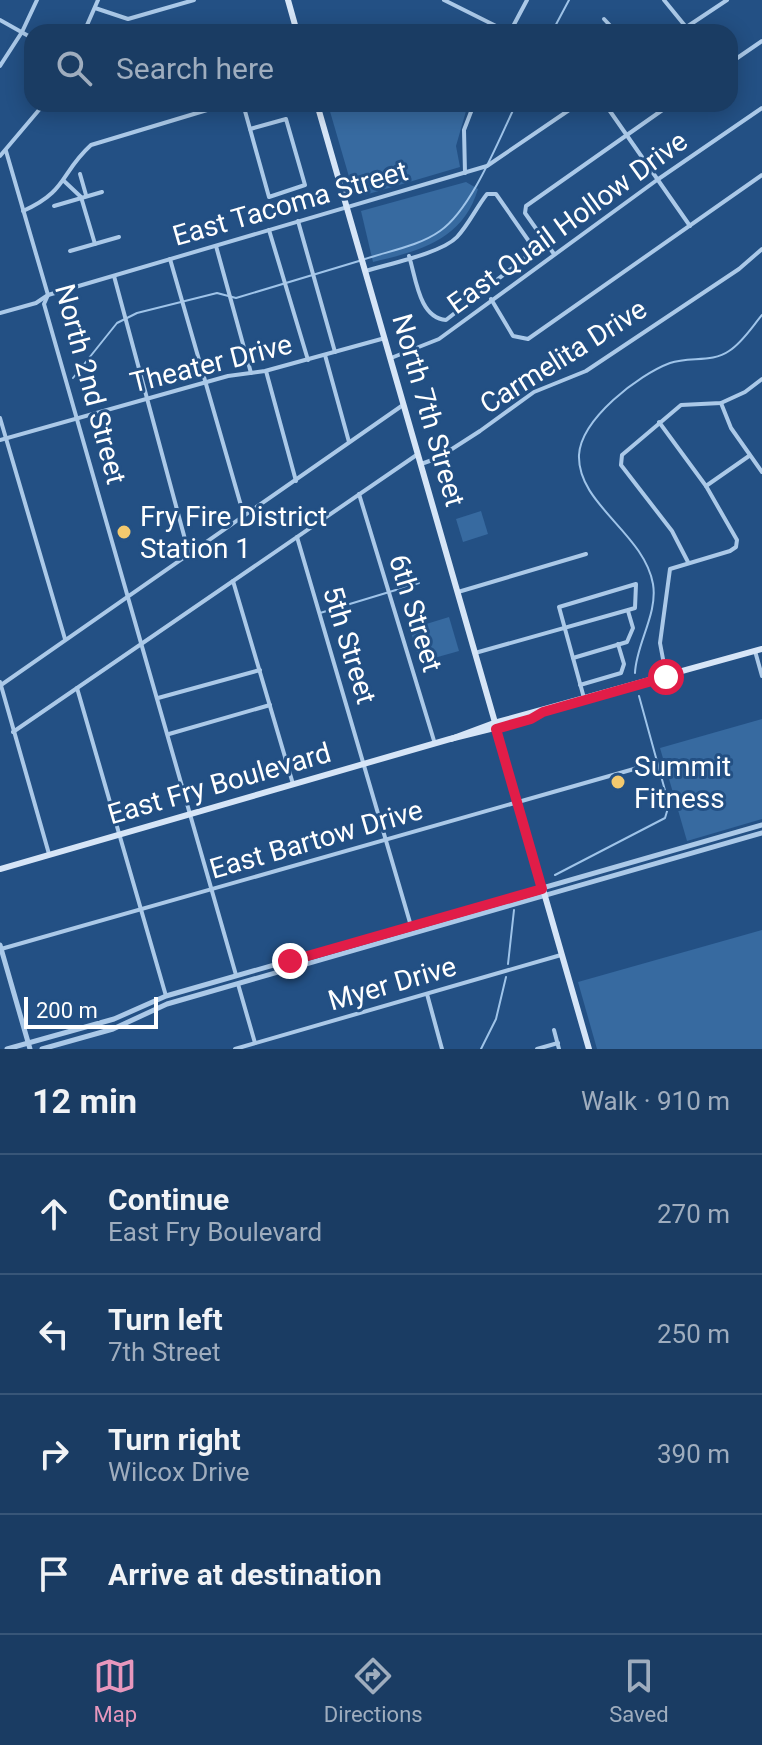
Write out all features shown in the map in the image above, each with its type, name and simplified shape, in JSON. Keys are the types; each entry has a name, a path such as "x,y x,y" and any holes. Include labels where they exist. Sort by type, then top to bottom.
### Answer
{"main road":[{"path":"288,0 295,24"},
{"name":"North 7th Street","path":"319,112 589,1049"},
{"name":"East Fry Boulevard","path":"0,869 495,726 531,719 543,712 758,650"}],"street":[{"path":"26,24 37,0"},
{"path":"88,24 98,0"},
{"path":"95,8 128,19 194,0"},
{"path":"444,0 493,24"},
{"path":"514,24 527,0"},
{"path":"664,0 684,24"},
{"path":"691,24 727,0"},
{"path":"604,19 609,24"},
{"path":"0,20 22,32"},
{"path":"0,66 24,28"},
{"path":"738,58 762,41"},
{"name":"East Quail Hollow Drive","path":"391,358 423,348 762,108"},
{"path":"0,156 38,112"},
{"path":"23,211 49,200 79,155 91,145 200,112"},
{"path":"245,112 269,197 305,185 286,119 250,129"},
{"path":"465,173 462,144 472,112"},
{"name":"East Tacoma Street","path":"0,313 36,303 48,295 465,173 498,160 567,112"},
{"path":"611,112 690,226"},
{"path":"554,254 525,213 526,206 659,112"},
{"name":"North 2nd Street","path":"6,151 48,295 44,304 255,1043"},
{"path":"80,174 95,244"},
{"path":"491,299 513,336 528,339 762,175"},
{"path":"64,181 84,197"},
{"path":"54,206 102,192"},
{"path":"366,271 409,256 451,243 487,194 496,194 535,250 459,312 442,320 426,311 409,256"},
{"path":"298,221 335,352"},
{"path":"269,230 308,360"},
{"path":"70,251 119,237"},
{"path":"216,246 251,373"},
{"name":"Carmelita Drive","path":"421,464 438,458 534,392 586,371 739,269 762,249"},
{"path":"170,259 244,516"},
{"path":"114,276 189,554"},
{"path":"459,312 464,320"},
{"name":"Theater Drive","path":"3,439 204,383 265,371 385,338"},
{"path":"325,355 349,442"},
{"path":"265,371 296,481"},
{"path":"688,562 672,531 621,465 622,455 681,405 721,403 745,392 762,379"},
{"path":"721,403 731,428 762,472"},
{"path":"49,854 0,684 404,405"},
{"path":"0,418 3,439 65,639"},
{"path":"659,422 730,524 736,547 670,569 660,643 666,677"},
{"path":"13,732 418,454"},
{"path":"706,486 749,456"},
{"name":"6th Street","path":"359,494 435,744"},
{"name":"5th Street","path":"297,537 411,926"},
{"path":"458,592 586,554"},
{"path":"233,581 293,784"},
{"path":"475,653 565,628 635,608 636,584 559,607 565,628 584,700"},
{"path":"573,658 618,644 631,636 633,628 628,610"},
{"path":"580,685 621,673 624,664 618,644"},
{"path":"758,650 762,676"},
{"path":"158,698 260,670"},
{"path":"77,688 166,996"},
{"path":"169,734 270,705"},
{"name":"East Bartow Drive","path":"0,947 641,767"},
{"path":"7,1049 29,1046 114,1019 166,996 762,825"},
{"path":"42,1049 113,1029 167,1004 545,898 762,833"},
{"path":"0,947 29,1046"},
{"name":"Myer Drive","path":"235,1049 561,955"},
{"path":"427,994 442,1049"},
{"path":"537,1049 559,1046 554,1030"}],"shaded area":[{"path":"330,112 466,112 456,146 460,167 365,195 352,187"},
{"path":"466,182 478,189 462,220 450,232 422,248 373,262 361,211"},
{"path":"481,511 488,534 463,542 456,519"},
{"path":"449,617 459,651 420,662 410,629"},
{"path":"762,719 762,819 687,841 660,748"},
{"path":"762,930 762,1049 597,1049 578,982"}],"waterway":[{"path":"556,24 569,0"},
{"path":"365,259 423,241 452,221 484,172 512,112"},
{"path":"73,378 117,323 137,313 217,293 236,298 359,261"},
{"path":"635,673 650,618 653,584 637,549 588,489 581,473 579,455 582,441 600,413 643,377 670,363 722,355 738,344 762,315"},
{"path":"320,613 419,583"},
{"path":"555,875 665,818 668,808 666,794 639,696"},
{"path":"508,964 514,910"},
{"path":"481,1049 496,1019 506,977"}],"place":[{"name":"Fry Fire District Station 1","path":"124,532"},
{"name":"Summit Fitness","path":"618,782"}],"route":[{"path":"290,961 542,889 496,729 531,719 543,712 666,677"}]}
